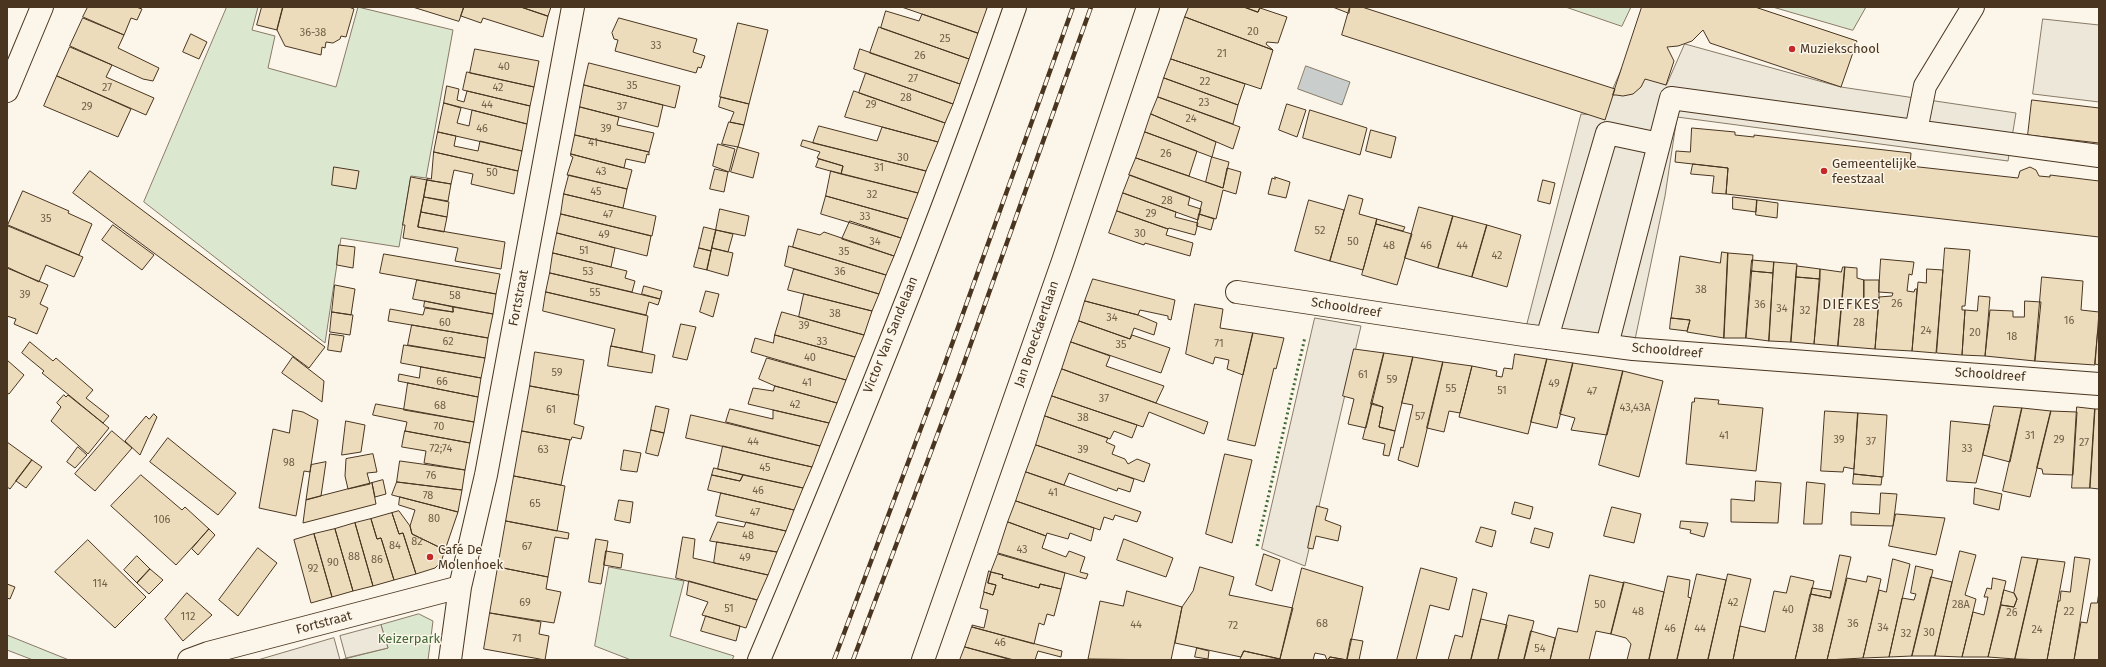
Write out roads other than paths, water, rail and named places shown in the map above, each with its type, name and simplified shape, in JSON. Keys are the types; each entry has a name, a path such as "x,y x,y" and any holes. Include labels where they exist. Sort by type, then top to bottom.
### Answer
{"street":[{"path":"7,91 42,7"},
{"name":"Fortstraat","path":"450,660 460,587 486,474 573,7"},
{"name":"Victor Van Sandelaan","path":"759,660 825,503 976,122 1015,7"},
{"name":"Jan Broeckaertlaan","path":"923,660 1058,276 1148,7"},
{"path":"1916,131 1925,86 1973,7"},
{"path":"1607,346 1671,98 2099,156"},
{"path":"1547,338 1607,133 1659,144"},
{"name":"Schooldreef","path":"1237,292 1607,346 2099,384"},
{"name":"Fortstraat","path":"189,660 208,653 460,587"}],"railway":[{"path":"834,660 942,372 1073,7"},
{"path":"853,660 959,377 1091,7"}],"place":[{"name":"Muziekschool","path":"1792,49"},
{"name":"Gemeentelijke feestzaal","path":"1824,171"},
{"name":"Café De Molenhoek","path":"430,557"}],"district":[{"name":"DIEFKES","path":"1851,305"}],"park label":[{"name":"Keizerpark","path":"409,639"}]}
